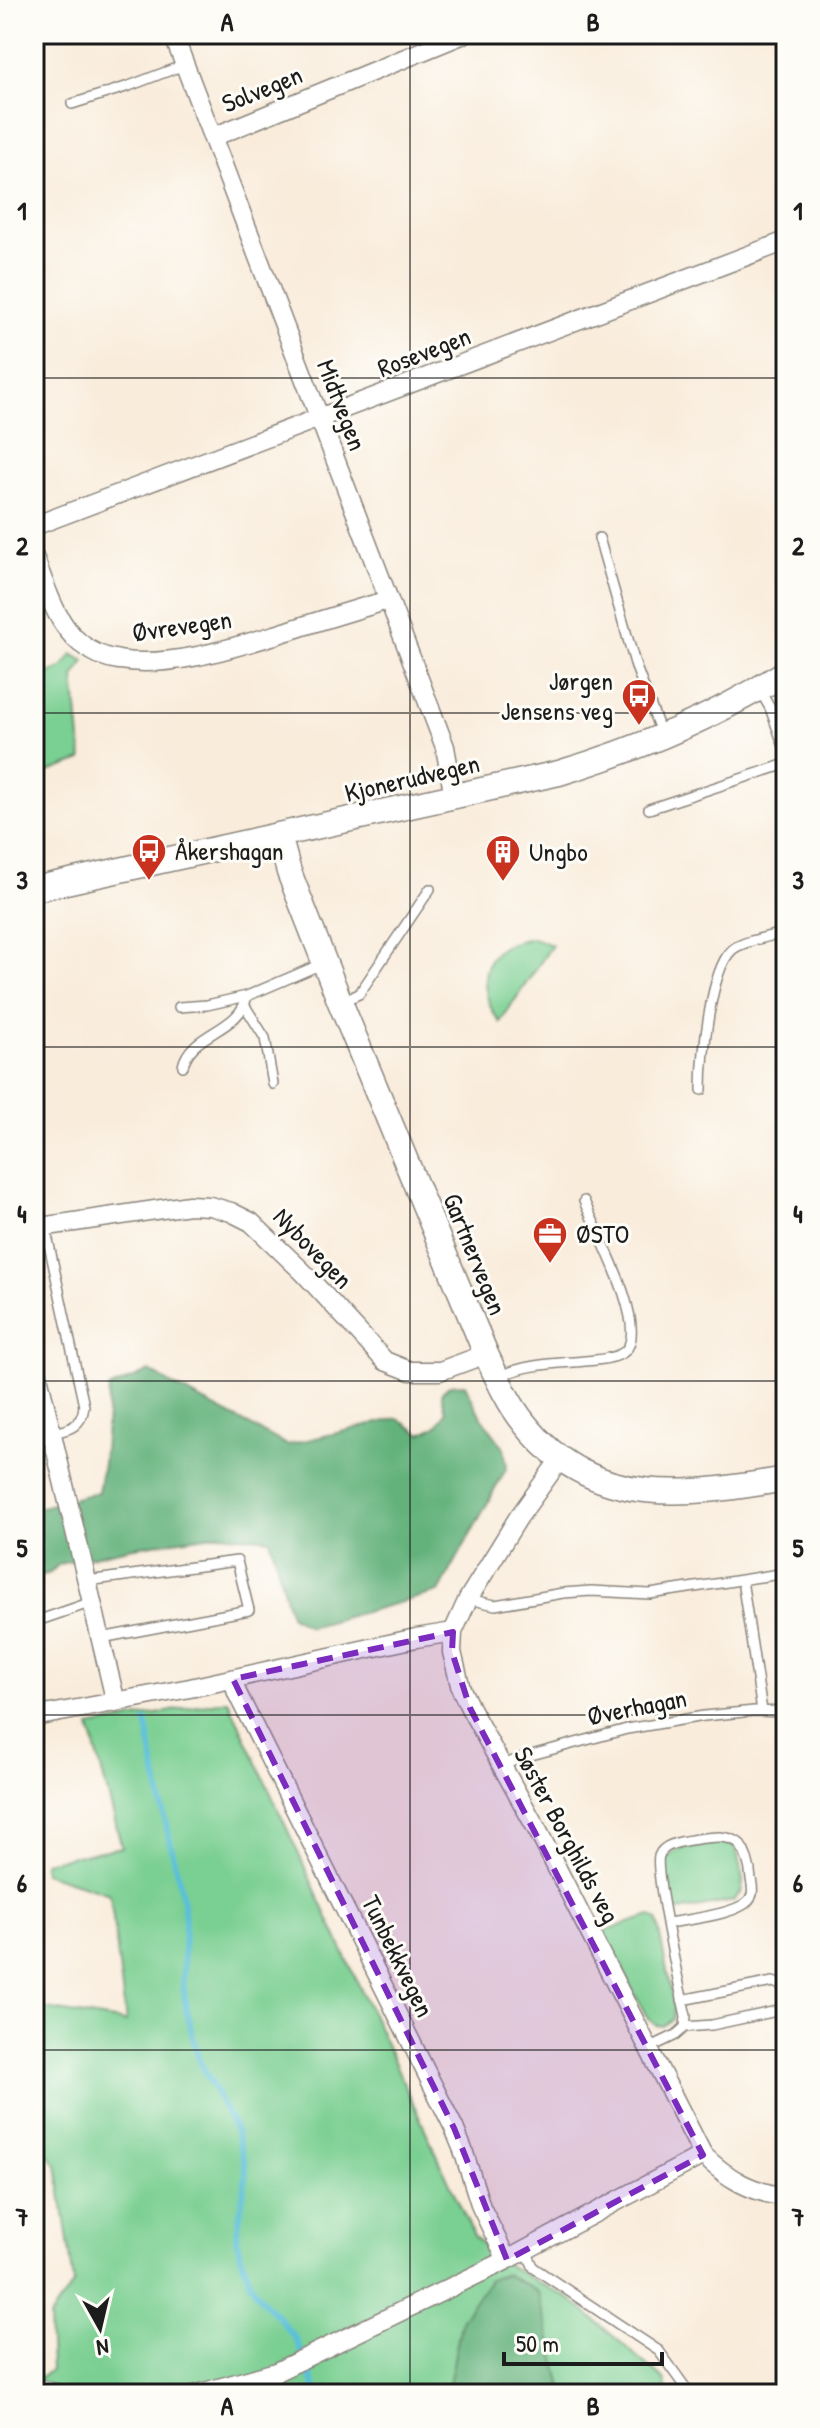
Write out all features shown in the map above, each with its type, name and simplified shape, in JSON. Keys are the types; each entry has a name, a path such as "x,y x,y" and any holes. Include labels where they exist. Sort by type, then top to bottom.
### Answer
{"street":[{"name":"Midtvegen","path":"173,34 445,747 454,797"},
{"name":"Solvegen","path":"213,137 464,34"},
{"name":"Rosevegen","path":"34,526 786,241"},
{"name":"Øvrevegen","path":"34,557 59,617 71,634 98,654 127,661 177,659 247,643 388,600"},
{"name":"Kjonerudvegen","path":"34,889 559,773 663,737 759,689 786,672"},
{"name":"Gartnervegen","path":"279,836 289,872 324,963 496,1378 524,1423 561,1458 609,1483 649,1492 704,1491 786,1479"},
{"name":"Nybovegen","path":"40,1227 189,1205 210,1206 251,1222 272,1240 385,1361 410,1371 440,1371 486,1354"},
{"path":"34,1359 116,1703"},
{"name":"Søster Borghilds veg","path":"561,1458 518,1518 468,1599 453,1632 452,1652 461,1689 539,1833 703,2155 725,2176 756,2190 786,2197"},
{"path":"34,1717 116,1703 453,1632"},
{"name":"Tunbekkvegen","path":"233,1679 237,1693 454,2128 481,2207 507,2260"},
{"path":"197,2394 234,2390 276,2372 526,2251 703,2155"},
{"path":"34,2387 58,2394"}],"lane":[{"path":"72,104 184,65"},
{"path":"599,538 636,667 663,737"},
{"path":"759,689 770,708 786,752"},
{"path":"649,809 786,764"},
{"path":"340,1002 359,994 430,889"},
{"path":"702,1090 702,1063 719,969 733,948 786,932"},
{"path":"179,1007 246,1001 324,963"},
{"path":"183,1066 194,1047 238,1017 246,1001"},
{"path":"246,1001 265,1038 273,1084"},
{"path":"496,1378 525,1366 616,1356 630,1344 633,1336 627,1299 584,1201"},
{"path":"40,1227 84,1406 81,1421 52,1433"},
{"path":"87,1581 237,1561 249,1610 101,1638"},
{"path":"468,1599 495,1605 591,1591 650,1594 786,1573"},
{"path":"742,1580 762,1711"},
{"path":"34,1622 92,1602"},
{"name":"Øverhagan","path":"500,1766 627,1729 704,1716 786,1712"},
{"path":"668,1923 739,1908 747,1902 753,1889 748,1860 739,1843 734,1839 713,1837 674,1844 659,1854 658,1866 668,1923 682,2000 686,2016 685,2027"},
{"path":"682,2000 773,1982 786,1987"},
{"path":"649,2048 685,2027 712,2025 786,2009"},
{"path":"526,2251 534,2268 659,2351 690,2394"}],"highlighted area":[{"path":"453,1632 452,1652 470,1708 703,2155 507,2260 454,2128 233,1679"}],"green space":[{"path":"72,654 85,661 74,677 82,760 34,777 34,679 62,668"},
{"path":"533,938 552,945 500,1022 487,997 487,968 501,948"},
{"path":"150,1371 287,1445 398,1418 421,1434 438,1425 446,1412 441,1393 450,1385 465,1384 481,1417 504,1448 507,1467 439,1592 309,1627 290,1615 270,1539 220,1534 128,1548 59,1564 50,1573 34,1577 34,1509 98,1492 109,1389"},
{"path":"228,1700 474,2236 511,2268 572,2300 665,2381 667,2394 34,2394 34,2381 51,2370 49,2318 74,2283 57,2165 41,2147 34,2147 34,2007 126,2022 110,1894 44,1873 43,1862 122,1847 90,1727"},
{"path":"724,1841 736,1847 743,1880 742,1891 733,1901 679,1911 673,1908 664,1869 666,1859 677,1850"},
{"path":"651,1916 657,1920 674,2007 673,2019 662,2026 648,2019 604,1936 606,1930"},
{"path":"505,2274 538,2292 564,2394 447,2394 462,2319 489,2280"}],"waterway":[{"path":"146,1721 181,1888 185,1920 183,1981 186,2009 199,2060 236,2131 245,2164 246,2176 236,2240 250,2282 296,2340 318,2394"}],"place":[{"name":"Jørgen Jensens veg","path":"639,727"},
{"name":"Åkershagan","path":"149,882"},
{"name":"Ungbo","path":"503,883"},
{"name":"ØSTO","path":"550,1265"}]}
